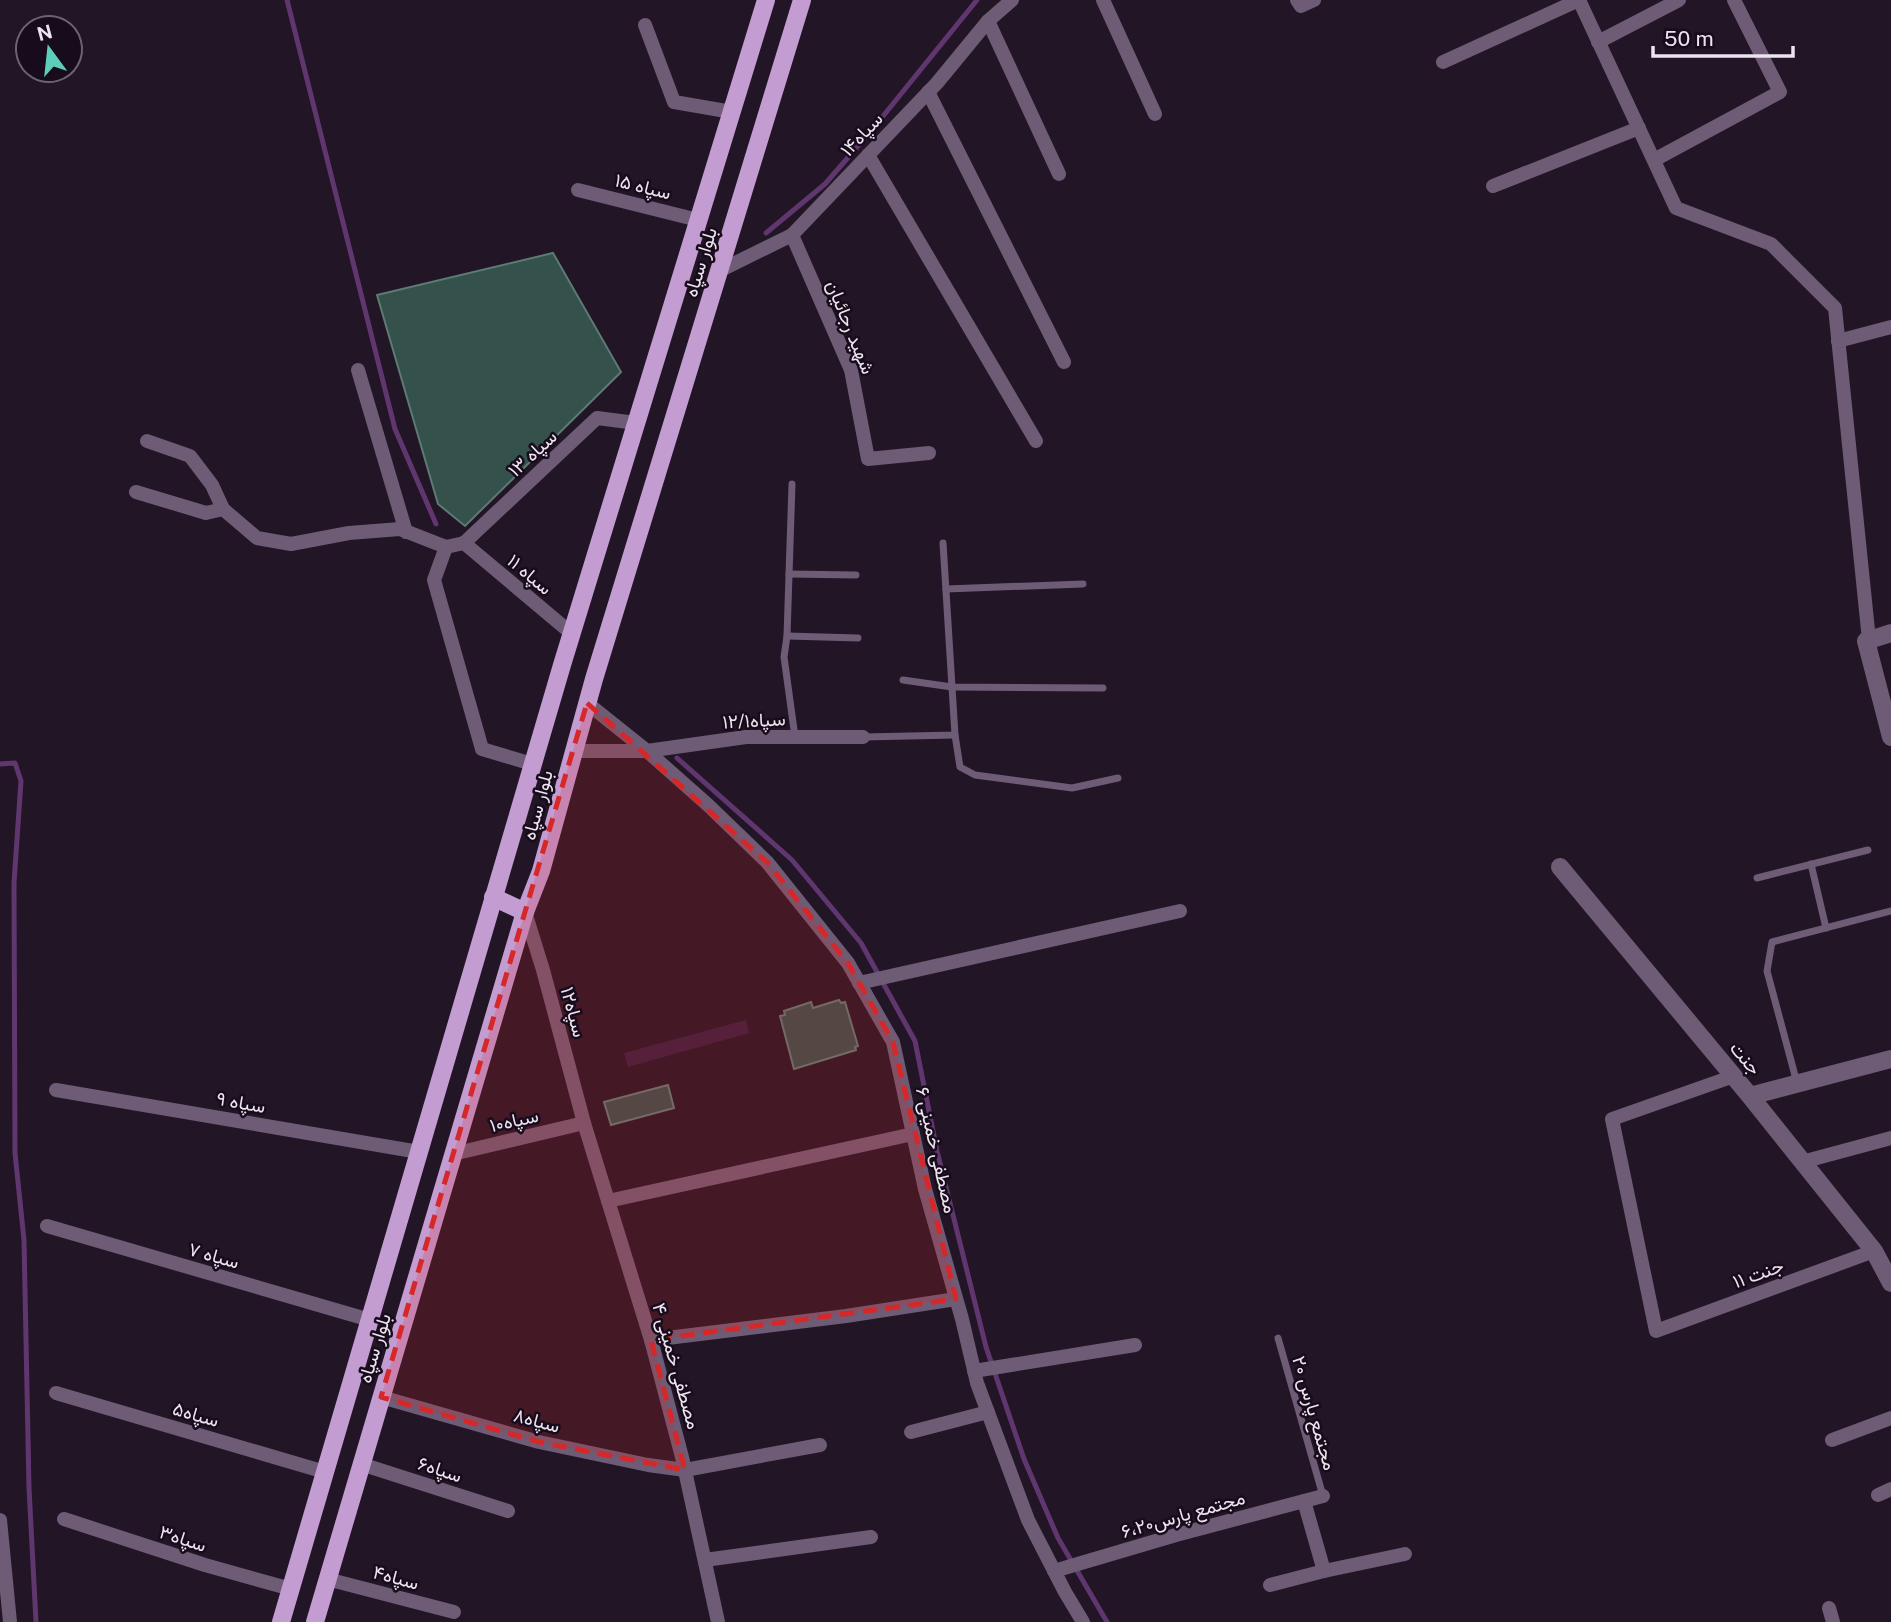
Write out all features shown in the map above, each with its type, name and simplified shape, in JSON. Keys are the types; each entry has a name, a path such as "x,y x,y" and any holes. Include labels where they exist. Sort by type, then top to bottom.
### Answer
{"main road":[{"name":"بلوار سپاه","path":"281,1622 571,633 766,0"},
{"name":"بلوار سپاه","path":"314,1622 525,912 541,871 587,703 802,0"},
{"path":"493,897 525,912"}],"street":[{"name":"سپاه۱۴","path":"719,271 792,235 928,92 988,21 1012,0"},
{"path":"1103,0 1155,114"},
{"path":"1297,0 1301,6 1314,0"},
{"path":"1443,62 1579,0 1676,208 1771,244 1835,308 1869,640 1866,641 1891,737"},
{"path":"1598,42 1679,0"},
{"path":"1654,160 1780,92 1734,0"},
{"path":"988,21 1059,174"},
{"path":"645,25 674,102 732,112"},
{"path":"928,92 1064,362"},
{"path":"1493,186 1639,128"},
{"path":"868,155 1036,441"},
{"name":"سپاه ۱۵","path":"578,190 698,220"},
{"name":"شهید رجائیان","path":"792,235 851,370 868,459 929,453"},
{"path":"1838,341 1891,327"},
{"path":"358,370 406,532"},
{"name":"سپاه ۱۳","path":"464,543 597,418 636,423"},
{"path":"147,441 190,456 212,485 223,509 257,538 291,544 349,533 400,529 446,547 464,543"},
{"path":"136,492 206,513 223,509"},
{"name":"سپاه ۱۱","path":"464,543 571,633"},
{"path":"446,547 434,580 482,749 532,764"},
{"path":"1869,640 1891,633"},
{"path":"587,703 647,751"},
{"name":"سپاه۱۲/۱","path":"574,751 647,751 746,737 863,737"},
{"name":"مصطفی خمینی ۶","path":"647,751 767,862 848,963 894,1042 925,1189 974,1371 1028,1520 1083,1622"},
{"name":"جنت","path":"1560,867 1751,1096 1874,1251 1891,1283"},
{"path":"859,984 1180,911"},
{"name":"سپاه۱۲","path":"525,912 584,1123"},
{"path":"1751,1096 1891,1059"},
{"name":"جنت ۱۱","path":"1734,1076 1612,1118 1656,1331 1874,1251"},
{"name":"سپاه ۹","path":"56,1090 419,1152"},
{"name":"سپاه۱۰","path":"453,1154 584,1123"},
{"name":"مصطفی خمینی ۴","path":"584,1123 651,1340 685,1470 718,1622"},
{"path":"608,1201 913,1134"},
{"path":"1802,1162 1891,1138"},
{"name":"سپاه ۷","path":"47,1226 370,1320"},
{"path":"651,1340 846,1316 956,1299"},
{"path":"974,1371 1135,1345"},
{"name":"سپاه۵","path":"56,1393 325,1472"},
{"name":"سپاه۸","path":"381,1397 539,1442 685,1470 820,1445"},
{"path":"911,1432 988,1412"},
{"path":"1832,1440 1891,1418"},
{"name":"سپاه۶","path":"361,1464 508,1511"},
{"name":"۶،مجتمع پارس۲۰","path":"1054,1571 1323,1496"},
{"path":"1304,1501 1324,1571"},
{"name":"سپاه۳","path":"64,1519 205,1565 291,1589"},
{"path":"0,1520 10,1622"},
{"path":"705,1560 871,1537"},
{"path":"1270,1584 1405,1554"},
{"name":"سپاه۴","path":"327,1579 454,1612"}],"lane":[{"path":"792,484 784,657 795,737"},
{"path":"943,542 955,735 960,767 975,775 1072,788 1118,778"},
{"path":"789,574 856,575"},
{"path":"946,589 1083,584"},
{"path":"787,636 858,638"},
{"path":"902,680 952,687 1103,688"},
{"path":"863,737 955,735"},
{"path":"1757,878 1868,849"},
{"path":"1811,864 1826,928"},
{"path":"1798,1084 1767,971 1772,942 1891,911"},
{"name":"مجتمع پارس ۲۰","path":"1278,1338 1323,1496"}],"highlighted area":[{"path":"587,703 767,862 848,963 893,1042 956,1299 651,1340 685,1470 539,1442 381,1397"}],"shaded area":[{"path":"746,1020 749,1033 628,1067 624,1053"}],"building":[{"path":"553,253 621,372 465,526 438,504 377,295"},
{"path":"839,1000 841,1003 845,1002 858,1046 855,1047 856,1050 794,1069 780,1016 785,1015 784,1011 811,1002 813,1008"},
{"path":"668,1085 674,1108 611,1125 604,1102"}],"waterway":[{"path":"287,0 395,429 436,524"},
{"path":"766,233 825,184 977,0"},
{"path":"677,758 792,860 861,943 915,1041 937,1151 986,1347 1024,1459 1058,1538 1107,1622"},
{"path":"0,764 15,763 21,781 14,883 15,1153 24,1240 29,1488 36,1622"}]}
